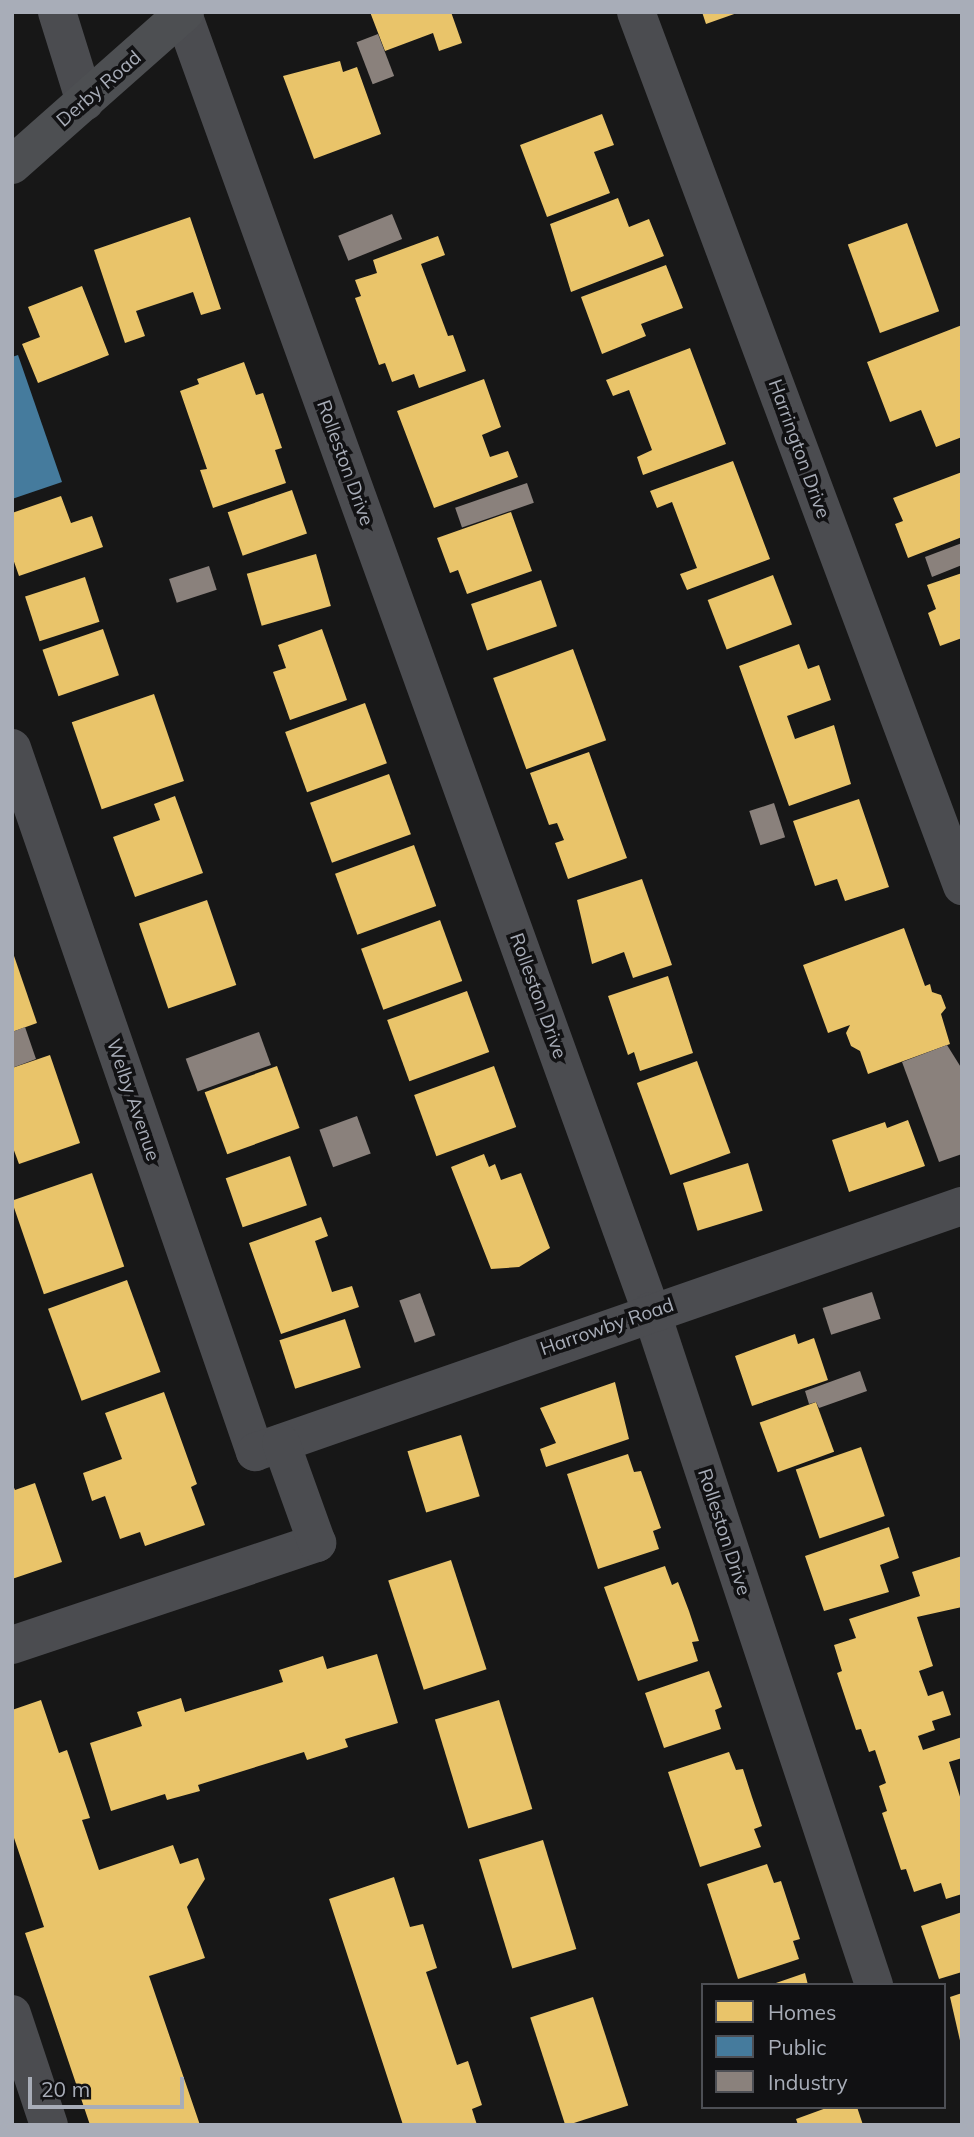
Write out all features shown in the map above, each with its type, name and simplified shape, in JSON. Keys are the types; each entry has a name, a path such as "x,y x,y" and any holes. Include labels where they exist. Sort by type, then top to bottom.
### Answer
{"main road":[{"name":"Derby Road","path":"12,165 184,13"}],"street":[{"path":"57,12 85,102"},
{"name":"Harrington Drive","path":"636,12 962,886"},
{"name":"Rolleston Drive","path":"184,13 651,1311 873,1983"},
{"name":"Welby Avenue","path":"12,748 268,1448 317,1543 12,1645"},
{"name":"Harrowby Road","path":"268,1448 651,1311 962,1206"},
{"path":"12,2014 48,2125"}],"building: Homes":[{"path":"370,12 451,12 462,43 439,51 433,33 385,51"},
{"path":"702,12 737,12 737,13 706,24"},
{"path":"340,61 343,72 357,67 381,134 314,159 283,76"},
{"path":"602,114 614,145 594,152 610,193 547,217 520,145"},
{"path":"618,198 629,227 649,219 664,256 571,292 550,224"},
{"path":"190,217 221,309 201,315 193,292 136,311 145,336 125,343 94,250"},
{"path":"907,223 939,311 880,333 848,245"},
{"path":"438,236 445,255 421,264 448,336 453,335 466,371 419,388 414,374 392,382 385,363 379,365 355,298 361,296 355,280 377,273 373,260"},
{"path":"666,265 683,308 641,324 646,336 602,354 581,297"},
{"path":"82,286 109,355 38,383 22,344 40,337 28,307"},
{"path":"962,325 962,437 936,447 921,410 890,422 867,362"},
{"path":"690,348 726,444 643,475 637,457 652,450 629,390 613,396 606,380"},
{"path":"244,362 256,395 263,393 282,448 275,450 286,483 213,508 200,470 207,469 180,391 199,384 197,379"},
{"path":"484,379 501,427 482,435 490,457 508,451 518,477 434,508 397,411"},
{"path":"733,461 770,559 687,590 680,574 697,568 672,502 657,508 650,491"},
{"path":"962,472 962,537 908,558 895,524 903,521 893,498"},
{"path":"292,490 307,533 243,556 228,512"},
{"path":"61,496 71,523 92,516 103,547 19,576 12,556 12,513"},
{"path":"511,512 532,571 467,594 458,570 450,573 437,538"},
{"path":"316,554 331,606 262,626 247,574"},
{"path":"962,573 962,638 940,646 928,613 936,609 927,585"},
{"path":"773,575 792,624 727,650 708,600"},
{"path":"85,577 100,622 40,641 25,596"},
{"path":"541,580 557,626 487,650 471,604"},
{"path":"103,629 119,675 58,696 42,650"},
{"path":"322,629 347,700 290,720 273,672 286,668 278,645"},
{"path":"799,644 808,669 819,665 831,700 787,716 795,739 834,725 851,784 789,806 739,666"},
{"path":"573,649 606,740 526,769 493,678"},
{"path":"154,694 184,781 102,809 72,722"},
{"path":"365,703 387,763 307,792 285,732"},
{"path":"589,752 627,858 568,879 555,843 564,840 557,823 549,825 530,773"},
{"path":"389,774 411,834 332,863 310,803"},
{"path":"175,796 203,873 135,897 113,837 160,820 154,804"},
{"path":"859,799 889,887 845,901 837,879 815,886 793,821"},
{"path":"414,845 436,906 357,935 335,874"},
{"path":"642,879 672,965 633,978 624,952 592,964 577,900"},
{"path":"207,900 236,985 168,1009 139,923"},
{"path":"440,920 462,981 383,1010 361,949"},
{"path":"904,928 925,986 930,984 932,992 941,995 946,1008 941,1014 950,1044 868,1074 860,1051 851,1046 846,1033 850,1025 828,1033 803,965"},
{"path":"12,950 37,1023 12,1032"},
{"path":"668,976 693,1053 640,1071 634,1052 628,1055 608,996"},
{"path":"467,991 489,1052 409,1081 387,1020"},
{"path":"50,1055 80,1143 19,1164 12,1145 12,1068"},
{"path":"697,1061 731,1153 670,1175 637,1083"},
{"path":"277,1066 300,1128 227,1154 205,1092"},
{"path":"494,1066 516,1127 436,1156 414,1095"},
{"path":"908,1120 925,1166 849,1192 832,1140 885,1122 887,1128"},
{"path":"484,1154 489,1167 495,1164 501,1180 521,1173 550,1248 519,1267 491,1269 451,1167"},
{"path":"290,1156 307,1205 243,1227 226,1178"},
{"path":"748,1163 763,1211 698,1231 683,1183"},
{"path":"92,1173 124,1267 44,1294 12,1201"},
{"path":"321,1217 328,1236 315,1241 332,1292 352,1286 359,1307 281,1334 249,1243"},
{"path":"127,1280 161,1372 82,1401 48,1309"},
{"path":"345,1319 361,1368 295,1389 279,1340"},
{"path":"795,1334 798,1344 814,1338 828,1380 752,1406 735,1356"},
{"path":"615,1382 629,1439 546,1467 540,1449 556,1443 540,1408"},
{"path":"164,1392 197,1484 191,1487 205,1525 145,1546 140,1532 120,1539 105,1496 92,1501 83,1473 122,1459 105,1413"},
{"path":"816,1402 834,1452 778,1472 760,1423"},
{"path":"461,1435 480,1496 426,1513 407,1451"},
{"path":"861,1447 885,1516 820,1538 796,1469"},
{"path":"628,1454 634,1472 641,1471 661,1528 653,1531 659,1549 598,1569 567,1474"},
{"path":"12,1483 15,1490 35,1483 62,1562 12,1579"},
{"path":"889,1527 899,1558 880,1565 889,1592 824,1611 805,1556"},
{"path":"962,1556 962,1607 917,1617 933,1666 919,1671 928,1696 943,1691 951,1715 932,1721 935,1730 918,1736 923,1750 962,1737 962,1758 949,1762 962,1803 962,1894 946,1899 941,1883 914,1892 906,1869 901,1870 882,1813 887,1811 879,1786 886,1783 875,1750 869,1752 861,1729 856,1730 837,1673 842,1671 834,1645 856,1638 849,1619 920,1596 912,1572"},
{"path":"451,1560 487,1669 424,1690 388,1580"},
{"path":"665,1566 672,1585 678,1582 689,1611 699,1641 692,1642 698,1661 638,1681 604,1587"},
{"path":"377,1654 398,1723 345,1739 348,1747 307,1760 304,1752 198,1785 200,1791 167,1800 165,1794 111,1811 90,1743 142,1726 137,1712 181,1698 185,1712 283,1682 279,1670 323,1656 327,1669"},
{"path":"709,1671 722,1707 715,1710 721,1729 664,1748 645,1693"},
{"path":"41,1700 59,1753 67,1750 90,1818 82,1820 99,1870 173,1845 180,1864 198,1858 205,1879 187,1907 205,1958 149,1976 200,2125 90,2125 25,1933 44,1927 12,1832 12,1710"},
{"path":"499,1700 532,1809 468,1829 435,1720"},
{"path":"729,1752 736,1770 743,1769 762,1826 754,1829 761,1847 700,1867 668,1772"},
{"path":"543,1840 576,1949 512,1969 479,1860"},
{"path":"767,1864 774,1883 781,1881 800,1939 793,1941 799,1959 738,1979 707,1884"},
{"path":"394,1877 410,1927 423,1924 437,1968 426,1972 457,2065 468,2061 482,2105 472,2109 477,2125 403,2125 329,1899"},
{"path":"962,1912 962,1972 939,1979 921,1926"},
{"path":"805,1973 808,1983 776,1983"},
{"path":"962,1993 962,2045 961,2045 950,1997"},
{"path":"593,1997 628,2105 565,2125 530,2017"},
{"path":"824,2109 858,2109 863,2125 798,2125 796,2119"}],"building: Public":[{"path":"18,355 62,482 12,499 12,357"}],"building: Industry":[{"path":"378,34 394,76 373,84 357,42"},
{"path":"392,214 402,239 348,261 338,236"},
{"path":"527,483 534,503 462,528 455,508"},
{"path":"962,543 962,565 932,577 925,557"},
{"path":"209,566 217,590 177,603 169,579"},
{"path":"774,803 785,837 760,845 749,811"},
{"path":"25,1027 36,1059 12,1068 12,1032"},
{"path":"259,1032 271,1065 198,1092 186,1059"},
{"path":"947,1045 962,1069 962,1154 939,1162 902,1062"},
{"path":"357,1116 371,1154 333,1167 319,1130"},
{"path":"872,1292 881,1319 831,1335 823,1308"},
{"path":"420,1293 435,1335 415,1343 399,1301"},
{"path":"860,1371 867,1391 819,1408 816,1402 809,1404 805,1391"}]}
